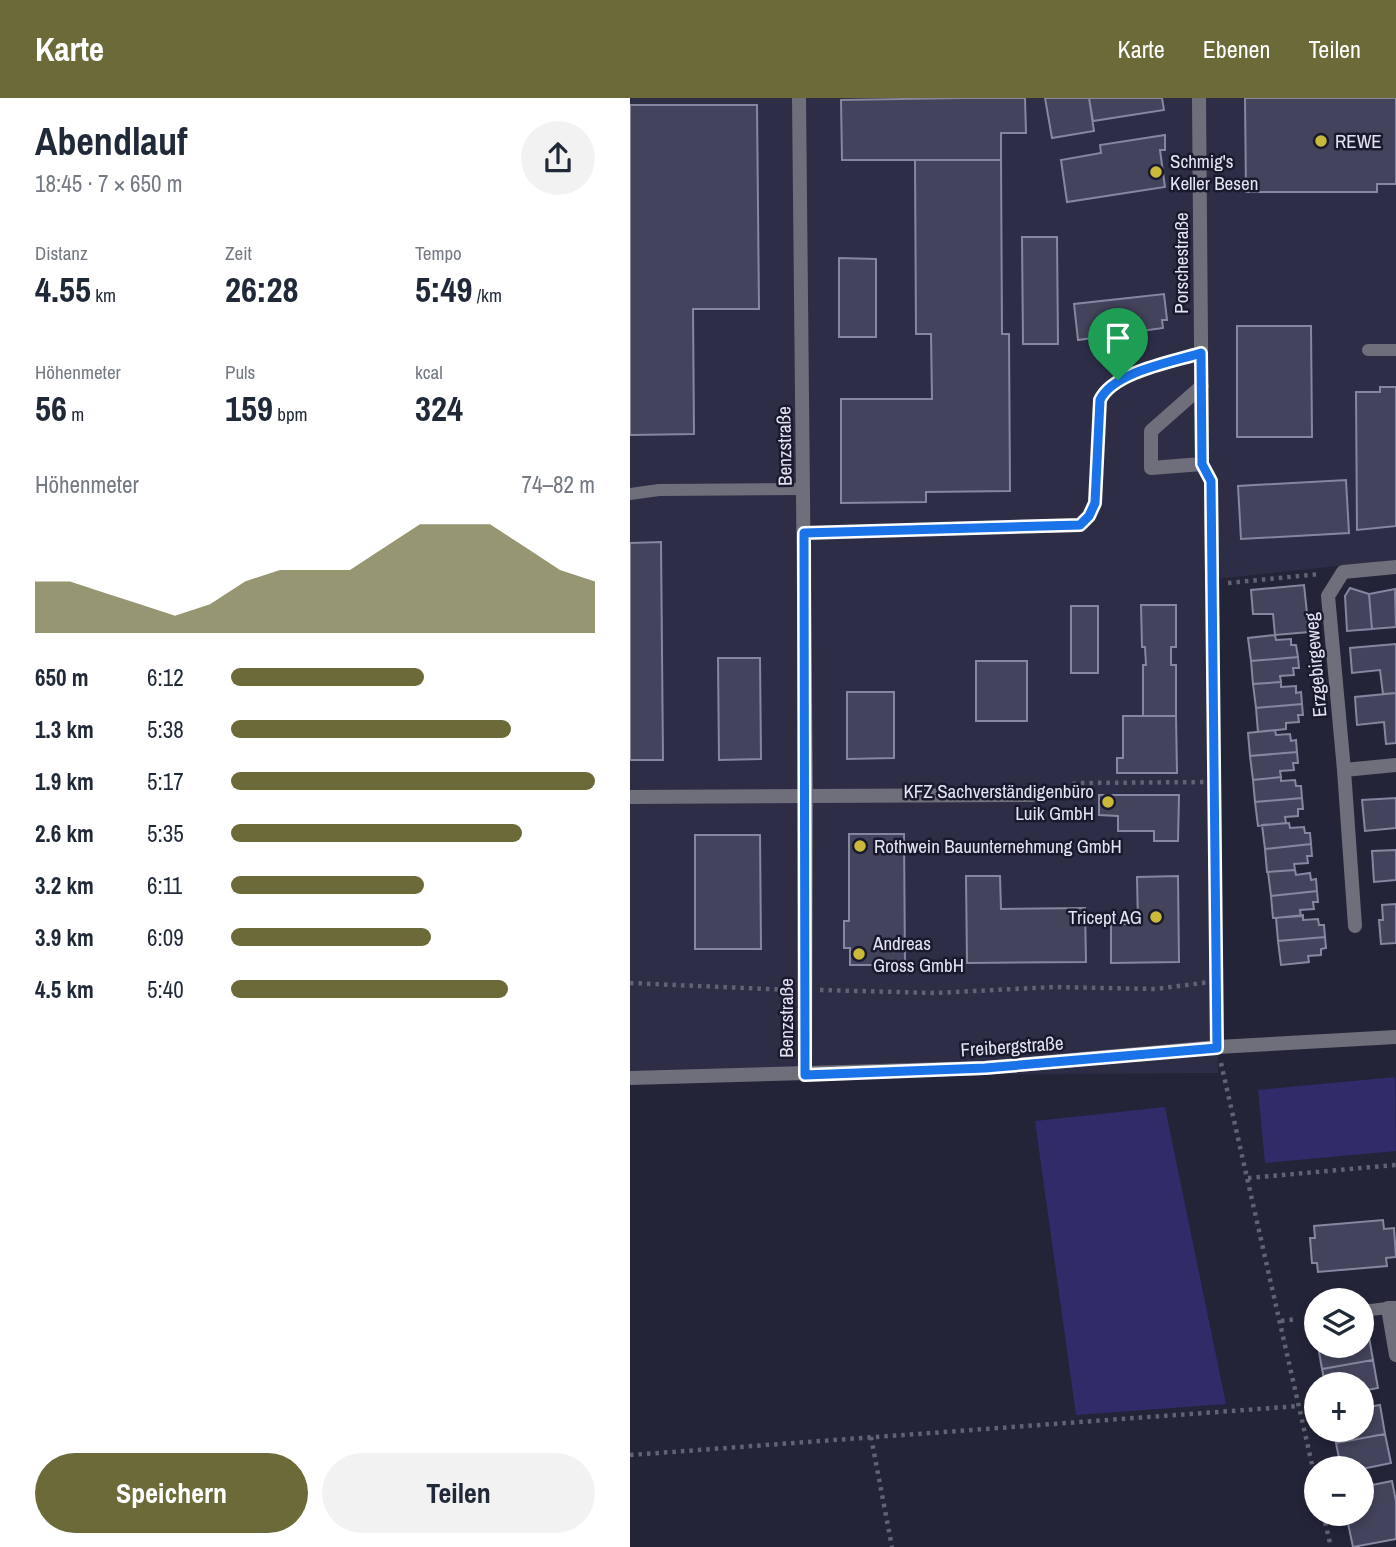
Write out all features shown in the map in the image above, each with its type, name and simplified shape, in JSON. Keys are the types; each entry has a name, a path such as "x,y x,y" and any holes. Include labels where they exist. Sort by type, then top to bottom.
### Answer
{"street":[{"name":"Benzstraße","path":"799,98 806,794 805,1075"},
{"name":"Porschestraße","path":"1199,98 1202,464 1211,481 1212,584"},
{"path":"1202,386 1151,431 1152,468 1202,464"},
{"path":"1343,572 1396,567"},
{"name":"Erzgebirgeweg","path":"1343,572 1328,596 1355,926"},
{"path":"1344,770 1396,765"},
{"path":"630,797 806,794 1032,795"},
{"name":"Freibergstraße","path":"630,1078 985,1068 1217,1048 1396,1037"},
{"path":"1392,1308 1396,1355"}],"lane":[{"path":"1368,350 1396,350"},
{"path":"804,533 1080,525 1089,516 1095,503 1100,400 1105,389 1118,380 1201,353"},
{"path":"630,494 659,490 803,489"},
{"path":"1374,1310 1392,1308"}],"path":[{"path":"1310,1456 1217,1048 1212,584 1343,572"},
{"path":"1032,795 1077,783 1214,782"},
{"path":"630,983 936,993 1053,987 1155,989 1217,981"},
{"path":"1248,1178 1396,1165"},
{"path":"630,1454 1299,1406"},
{"path":"871,1437 892,1547"},
{"path":"1326,1526 1331,1547"}],"shaded area":[{"path":"630,98 1396,98 1396,560 1216,579 1218,1073 770,1076 630,1072"},
{"path":"1395,1077 1396,1151 1265,1163 1258,1090"},
{"path":"1165,1107 1226,1404 1076,1415 1035,1121"}],"building":[{"path":"1025,98 1026,133 1001,133 1001,160 842,160 841,100"},
{"path":"1045,98 1089,98 1094,131 1052,138"},
{"path":"1089,98 1162,98 1164,110 1093,121"},
{"name":"REWE","path":"1245,98 1396,98 1396,184 1377,184 1377,192 1246,192"},
{"path":"630,105 757,105 759,309 693,309 694,434 630,435"},
{"path":"1165,135 1165,150 1160,150 1165,187 1067,202 1061,160 1101,153 1100,145"},
{"path":"915,160 1001,160 1002,334 1009,334 1010,491 926,492 926,502 841,503 841,399 932,399 931,334 916,334"},
{"path":"1022,237 1057,237 1058,344 1023,344"},
{"path":"839,258 876,259 876,337 839,337"},
{"path":"1164,294 1167,320 1162,320 1163,328 1078,340 1074,304"},
{"path":"1237,326 1311,326 1312,437 1237,437"},
{"path":"1380,387 1396,387 1396,526 1357,530 1356,392 1380,392"},
{"path":"1346,480 1349,533 1241,539 1238,486"},
{"path":"661,542 663,760 630,760 630,543"},
{"path":"1304,585 1309,632 1275,635 1273,614 1253,614 1251,590"},
{"path":"1350,588 1369,594 1372,629 1347,631 1345,596"},
{"path":"1395,589 1396,627 1372,629 1369,594"},
{"path":"1141,605 1176,605 1176,647 1171,647 1171,665 1176,665 1176,716 1143,716 1143,665 1146,665 1145,647 1142,647"},
{"path":"1071,606 1098,606 1098,673 1071,673"},
{"path":"1275,635 1276,640 1291,639 1291,645 1296,645 1298,657 1251,661 1248,638"},
{"path":"1396,644 1396,693 1383,694 1380,670 1352,673 1350,648"},
{"path":"1298,657 1299,668 1293,668 1294,675 1280,676 1281,682 1253,684 1251,661"},
{"path":"718,658 760,658 761,759 719,760"},
{"path":"976,661 1027,661 1027,721 976,721"},
{"path":"1281,682 1281,687 1296,686 1296,693 1301,692 1302,704 1256,708 1253,684"},
{"path":"847,692 894,692 894,758 847,759"},
{"path":"1396,693 1396,743 1386,744 1384,722 1357,725 1355,697"},
{"path":"1302,704 1303,715 1298,715 1299,722 1286,723 1286,729 1258,732 1256,708"},
{"path":"1123,716 1176,716 1177,773 1117,773 1117,758 1123,758"},
{"path":"1275,730 1276,735 1290,734 1291,741 1296,740 1297,752 1250,756 1248,733"},
{"path":"1297,752 1298,763 1293,763 1294,770 1280,771 1281,777 1253,780 1250,756"},
{"path":"1281,777 1281,781 1295,780 1296,786 1301,786 1302,798 1255,802 1253,780"},
{"path":"1099,795 1179,795 1178,841 1154,841 1154,831 1118,831 1118,816 1099,815"},
{"path":"1302,798 1303,809 1298,809 1298,816 1285,817 1286,823 1258,826 1255,802"},
{"path":"1396,798 1396,828 1365,831 1362,800"},
{"path":"1289,823 1290,828 1304,827 1305,833 1310,833 1311,844 1265,849 1262,825"},
{"path":"849,834 904,834 905,965 850,965 850,948 844,948 844,921 849,921"},
{"path":"695,835 760,835 761,949 695,949"},
{"path":"1311,844 1312,856 1307,856 1308,863 1294,864 1295,870 1267,872 1265,849"},
{"path":"1396,850 1396,880 1374,882 1372,851"},
{"path":"1295,870 1296,875 1310,873 1311,880 1316,879 1317,891 1271,896 1268,872"},
{"path":"966,876 1000,876 1001,909 1085,908 1086,962 967,963"},
{"path":"1178,876 1179,962 1111,963 1111,924 1138,924 1137,877"},
{"path":"1317,891 1318,902 1313,902 1314,909 1300,910 1301,916 1273,918 1271,896"},
{"path":"1396,904 1396,943 1381,944 1379,920 1383,920 1382,905"},
{"path":"1303,915 1303,920 1318,919 1319,925 1324,925 1325,937 1278,941 1276,918"},
{"path":"1325,937 1326,948 1321,949 1321,955 1308,956 1309,962 1281,965 1278,941"},
{"path":"1383,1220 1384,1229 1394,1228 1396,1257 1386,1258 1387,1266 1318,1272 1317,1263 1312,1263 1310,1238 1315,1238 1314,1226"},
{"path":"1320,1358 1373,1358 1373,1360 1322,1369"},
{"path":"1373,1360 1378,1388 1374,1389 1374,1372 1323,1372 1322,1369"},
{"path":"1380,1405 1385,1434 1374,1436 1374,1406"},
{"path":"1385,1434 1391,1463 1374,1467 1374,1456 1339,1456 1336,1443 1374,1442 1374,1436"},
{"path":"1392,1481 1396,1501 1396,1539 1353,1547 1349,1526 1374,1526 1374,1485"}],"place":[{"name":"REWE","path":"1321,141"},
{"name":"Schmig's Keller Besen","path":"1156,172"},
{"name":"KFZ Sachverständigenbüro Luik GmbH","path":"1108,802"},
{"name":"Rothwein Bauunternehmung GmbH","path":"860,846"},
{"name":"Tricept AG","path":"1156,917"},
{"name":"Andreas Gross GmbH","path":"859,954"}],"route":[{"path":"1201,353 1202,464 1211,481 1217,1048 985,1068 805,1075 804,533 1080,525 1089,516 1095,503 1100,400 1105,389 1118,380 1201,353"}]}
